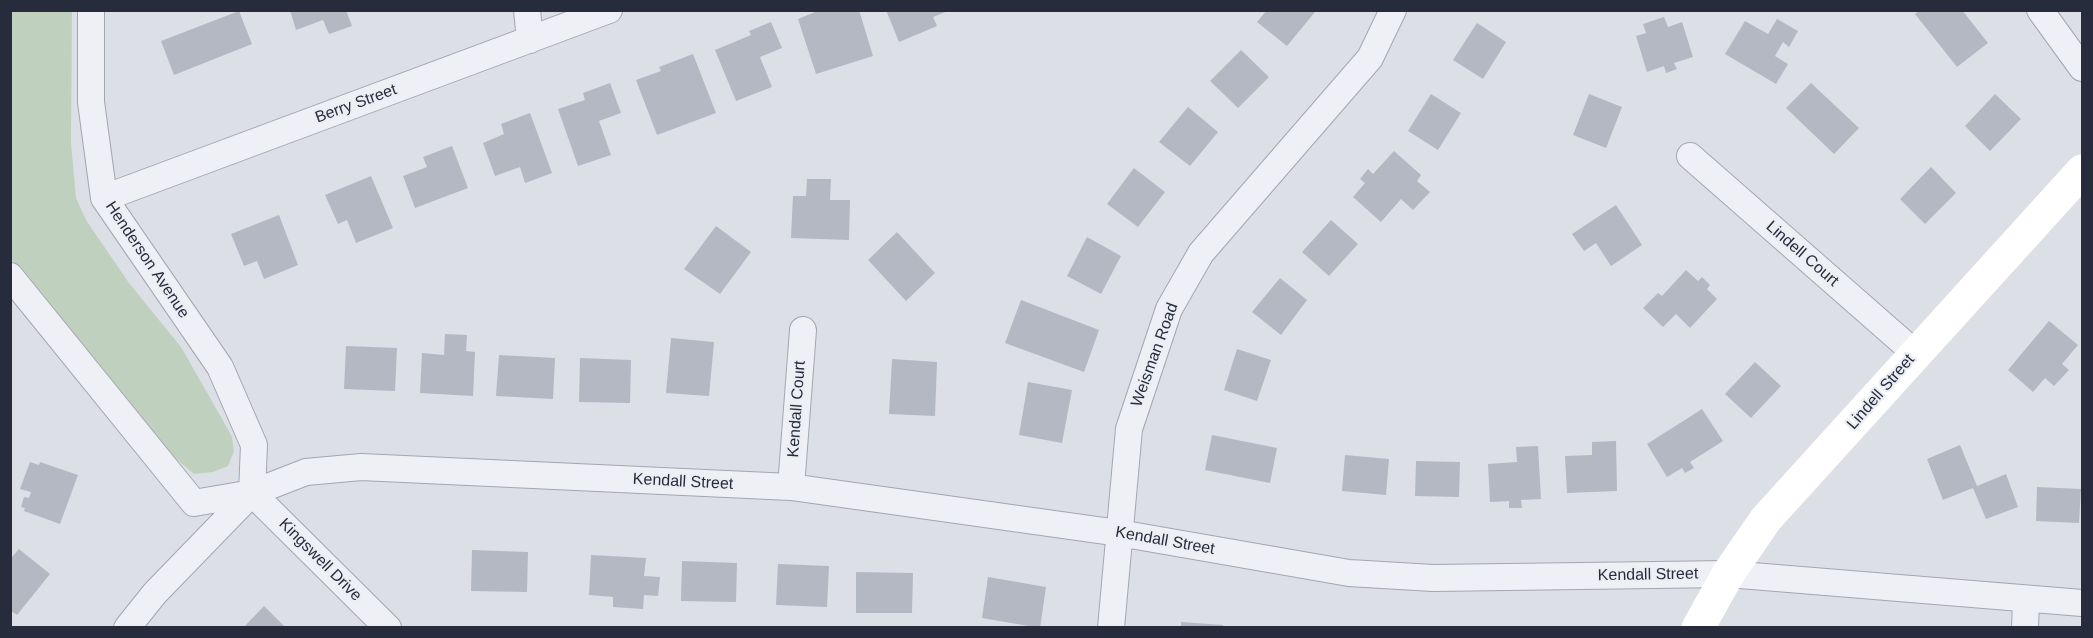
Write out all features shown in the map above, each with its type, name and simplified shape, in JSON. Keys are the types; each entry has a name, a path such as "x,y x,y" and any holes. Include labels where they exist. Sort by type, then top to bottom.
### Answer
{"street":[{"name":"Henderson Avenue","path":"91,10 91,102 104,198 220,367 254,445 252,493"},
{"path":"527,10 530,40"},
{"name":"Berry Street","path":"104,198 609,10"},
{"name":"Weisman Road","path":"1111,627 1129,429 1169,309 1201,253 1370,58 1393,10"},
{"path":"2040,10 2082,68"},
{"name":"Lindell Court","path":"1690,156 1915,353"},
{"name":"Lindell Street","path":"1698,627 1728,574 1766,519 2082,171"},
{"path":"10,276 194,503 252,493"},
{"name":"Kendall Court","path":"791,487 803,330"},
{"name":"Kendall Street","path":"252,493 306,472 361,467 791,487 1119,533 1349,573 1432,578 1728,574 2082,603"},
{"path":"126,627 155,593 252,493"},
{"name":"Kingswell Drive","path":"252,493 387,627"},
{"path":"2025,627 2026,600"}],"green space":[{"path":"10,11 72,11 71,143 76,198 86,220 129,283 181,347 221,417 232,437 234,451 228,466 213,472 194,474 168,452 11,259"}],"building":[{"path":"290,10 346,10 352,26 329,34 323,20 296,30"},
{"path":"820,10 859,10 873,56 816,74 798,19"},
{"path":"886,10 948,11 933,17 937,26 899,42"},
{"path":"1267,10 1313,10 1315,12 1287,46 1257,22"},
{"path":"1920,10 1962,10 1988,43 1957,67 1915,14"},
{"path":"239,11 252,44 174,75 161,41"},
{"path":"1664,17 1668,27 1682,22 1693,57 1674,63 1677,69 1666,73 1664,66 1647,72 1636,36 1646,33 1643,24"},
{"path":"1777,19 1798,31 1789,47 1783,42 1775,56 1788,64 1776,84 1725,54 1745,21 1768,34"},
{"path":"771,22 782,48 760,57 772,87 736,101 715,50 751,35 749,31"},
{"path":"1477,23 1506,42 1483,79 1453,60"},
{"path":"1241,50 1269,77 1238,108 1210,81"},
{"path":"693,54 716,113 657,135 636,80 661,71 659,67"},
{"path":"610,83 621,113 599,121 611,155 578,166 558,109 585,100 583,93"},
{"path":"1811,83 1859,128 1834,154 1786,108"},
{"path":"1431,94 1461,113 1438,150 1408,131"},
{"path":"1589,94 1622,107 1606,148 1573,135"},
{"path":"1995,94 2021,119 1990,151 1965,126"},
{"path":"1188,107 1218,132 1190,166 1159,142"},
{"path":"530,113 552,173 525,183 520,167 495,176 483,143 504,134 501,124"},
{"path":"452,146 468,188 415,208 403,176 427,167 423,157"},
{"path":"1394,151 1421,175 1417,181 1430,192 1413,210 1401,199 1381,222 1353,197 1365,183 1360,179 1368,169 1373,174"},
{"path":"1931,167 1956,193 1925,224 1900,199"},
{"path":"1134,168 1165,192 1138,227 1107,204"},
{"path":"371,176 393,228 356,243 347,220 338,224 325,195"},
{"path":"807,179 831,179 830,200 850,200 849,240 791,238 793,196 806,196"},
{"path":"1616,205 1642,245 1611,266 1596,243 1584,251 1572,234"},
{"path":"279,215 298,265 264,279 257,261 244,266 231,234"},
{"path":"1331,220 1358,244 1329,276 1302,252"},
{"path":"716,226 751,252 720,294 684,269"},
{"path":"897,232 935,273 906,301 868,260"},
{"path":"1087,237 1121,256 1101,294 1067,276"},
{"path":"1686,270 1698,281 1702,277 1710,285 1707,289 1717,299 1690,328 1676,314 1663,327 1643,308 1658,293 1662,296"},
{"path":"1280,278 1307,300 1281,335 1252,312"},
{"path":"1021,300 1099,330 1084,372 1005,343"},
{"path":"2049,321 2078,345 2062,364 2069,370 2054,386 2045,378 2033,392 2008,370"},
{"path":"445,334 467,335 466,351 475,352 473,396 420,393 422,353 444,355"},
{"path":"671,338 714,342 709,396 666,393"},
{"path":"346,346 397,348 395,391 344,389"},
{"path":"1237,349 1271,360 1257,401 1224,390"},
{"path":"499,355 555,358 553,399 496,396"},
{"path":"580,358 631,360 630,403 579,402"},
{"path":"892,359 937,362 935,416 889,414"},
{"path":"1755,362 1781,386 1751,418 1725,394"},
{"path":"1028,382 1072,390 1062,443 1019,435"},
{"path":"1702,409 1723,441 1690,462 1694,468 1685,473 1682,468 1667,477 1647,444"},
{"path":"1212,435 1277,448 1270,483 1205,470"},
{"path":"1616,441 1617,491 1567,493 1565,456 1592,455 1592,442"},
{"path":"1960,445 1977,486 2006,474 2018,507 1986,519 1973,488 1943,500 1927,459"},
{"path":"1538,446 1541,499 1521,500 1522,508 1509,508 1509,501 1490,502 1488,464 1517,462 1516,447"},
{"path":"1345,455 1389,459 1386,495 1342,491"},
{"path":"1416,461 1460,462 1459,497 1415,496"},
{"path":"30,462 39,465 40,462 78,475 60,524 24,511 25,508 21,507 24,497 29,498 31,492 20,489"},
{"path":"2037,487 2081,489 2079,523 2036,521"},
{"path":"19,549 50,574 17,615 10,610 10,559"},
{"path":"472,550 528,552 527,592 471,591"},
{"path":"591,555 646,558 644,576 660,577 658,596 644,595 643,609 613,607 613,597 589,595"},
{"path":"682,561 737,563 736,602 681,601"},
{"path":"778,564 829,566 827,607 776,605"},
{"path":"856,572 913,573 912,613 856,613"},
{"path":"988,577 1046,587 1040,628 982,618"},
{"path":"264,606 286,628 243,628"},
{"path":"1181,622 1223,625 1223,628 1181,628"}]}
